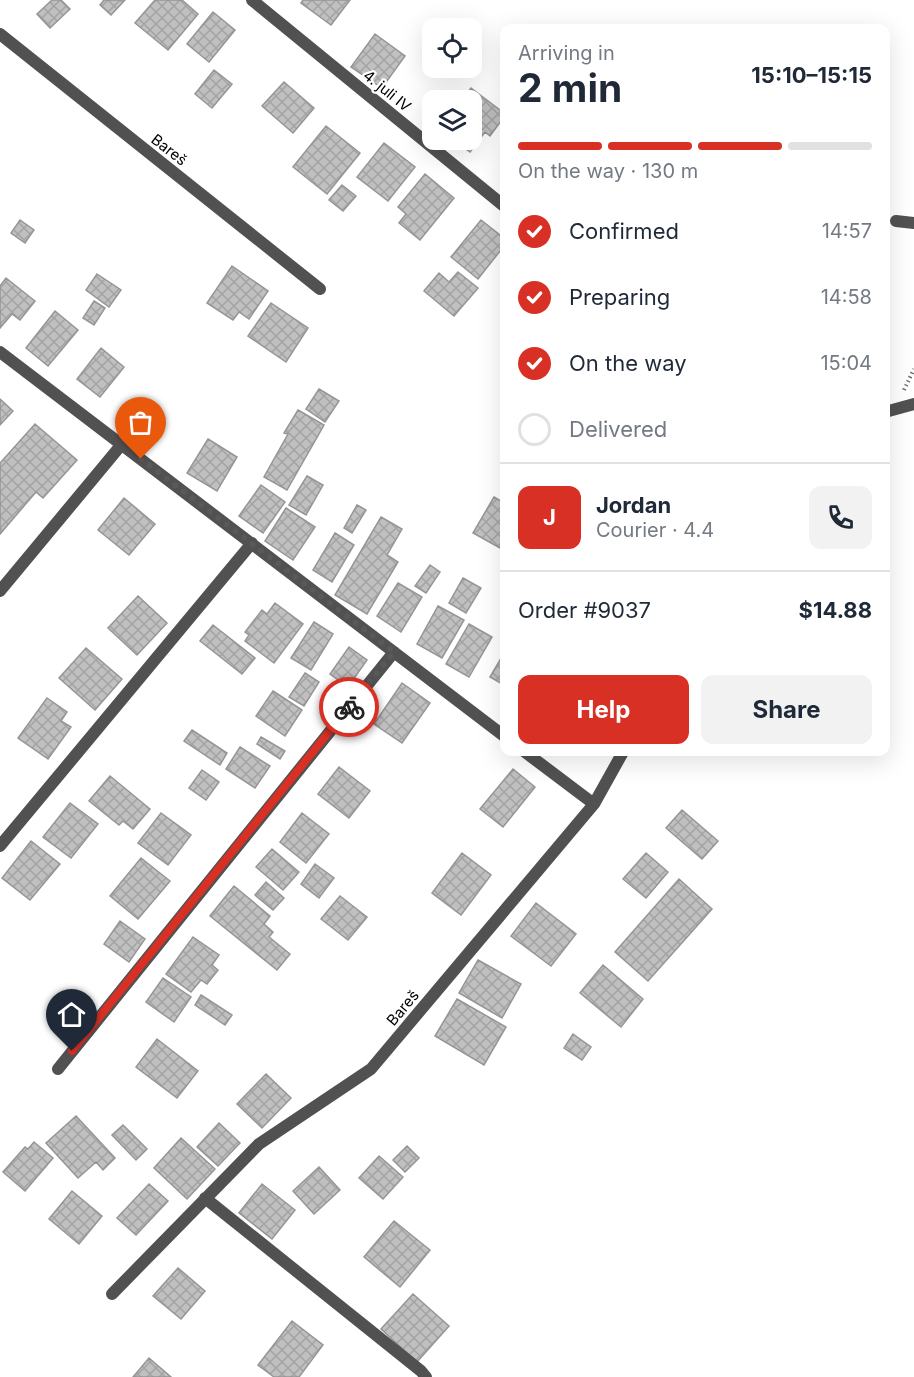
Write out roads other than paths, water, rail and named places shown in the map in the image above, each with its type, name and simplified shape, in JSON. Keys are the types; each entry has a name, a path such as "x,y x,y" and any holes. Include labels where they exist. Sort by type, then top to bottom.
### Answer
{"street":[{"name":"4. juli IV","path":"252,0 500,203"},
{"name":"Bareš","path":"0,34 320,289"},
{"path":"896,221 914,223"},
{"path":"0,352 500,733"},
{"path":"890,411 914,404"},
{"path":"0,591 122,444"},
{"path":"0,846 252,543"},
{"path":"58,1069 394,652"},
{"path":"530,756 594,804"},
{"name":"Bareš","path":"112,1293 260,1144 371,1069 594,804 620,756"},
{"path":"206,1198 426,1377"}]}
